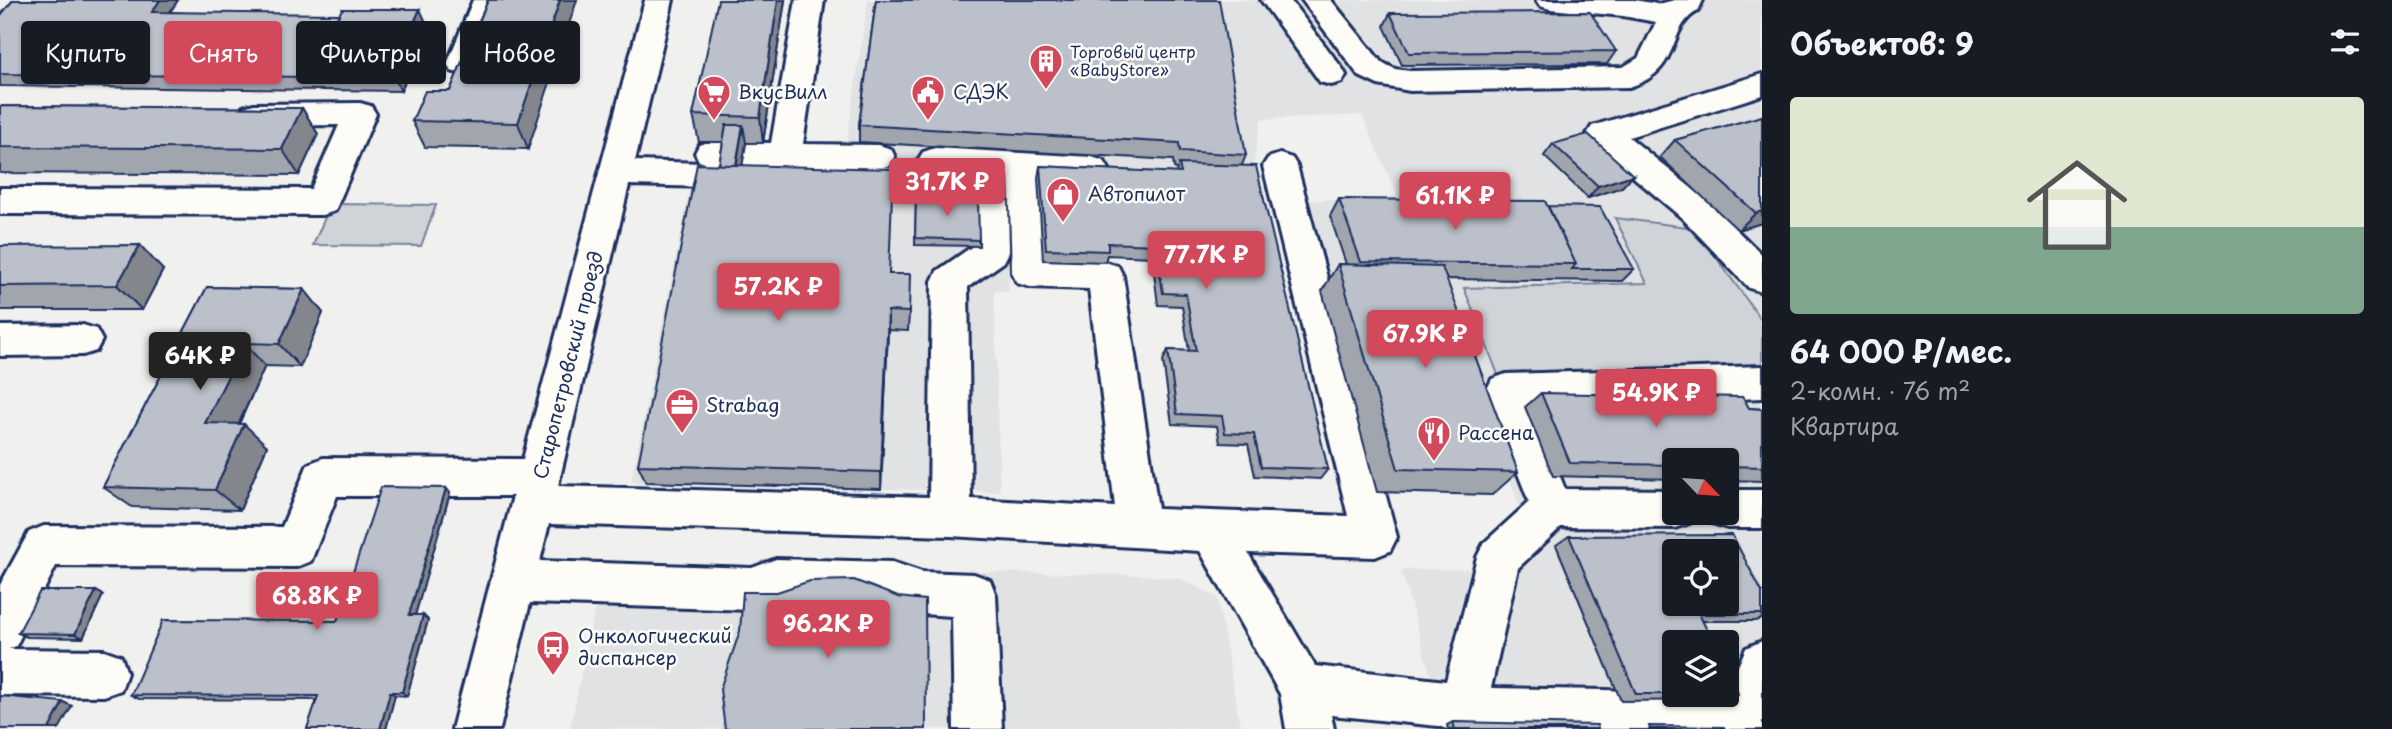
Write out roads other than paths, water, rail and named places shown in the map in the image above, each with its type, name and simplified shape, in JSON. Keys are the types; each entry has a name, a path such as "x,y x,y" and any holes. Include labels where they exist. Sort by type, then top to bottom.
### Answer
{"street":[{"path":"479,21 487,0"},
{"name":"Старопетровский проезд","path":"476,729 659,0"},
{"path":"785,156 810,0"},
{"path":"1275,0 1331,75"},
{"path":"1316,0 1370,69 1389,78 1410,81 1629,77 1650,64 1683,6"},
{"path":"1550,0 1616,4 1658,14 1683,6"},
{"path":"1762,84 1603,134 1694,209 1762,278"},
{"path":"0,201 323,202 360,114 222,116"},
{"path":"619,162 872,156 1098,170"},
{"path":"619,162 967,183 991,202 991,252 950,281 950,517"},
{"path":"1025,166 1030,273 1105,276 1139,528"},
{"path":"0,629 44,546 296,547 323,477 1139,528 1375,537 1280,166"},
{"path":"0,341 83,341"},
{"path":"1552,508 1506,391 1762,382"},
{"path":"1462,711 1499,557 1552,508 1662,509"},
{"path":"1740,509 1762,509"},
{"path":"1212,532 1306,708 1438,702 1462,711 1606,715 1740,726 1762,664"},
{"path":"513,581 599,586 752,589 776,580 892,583 922,593 974,595 978,729"},
{"path":"0,672 104,673"}],"place":[{"name":"Торговый центр «BabyStore»","path":"1046,91"},
{"name":"ВкусВилл","path":"714,122"},
{"name":"СДЭК","path":"928,122"},
{"name":"Автопилот","path":"1063,224"},
{"name":"Strabag","path":"682,435"},
{"name":"Рассена","path":"1434,463"},
{"name":"Онкологический диспансер","path":"553,677"}]}
